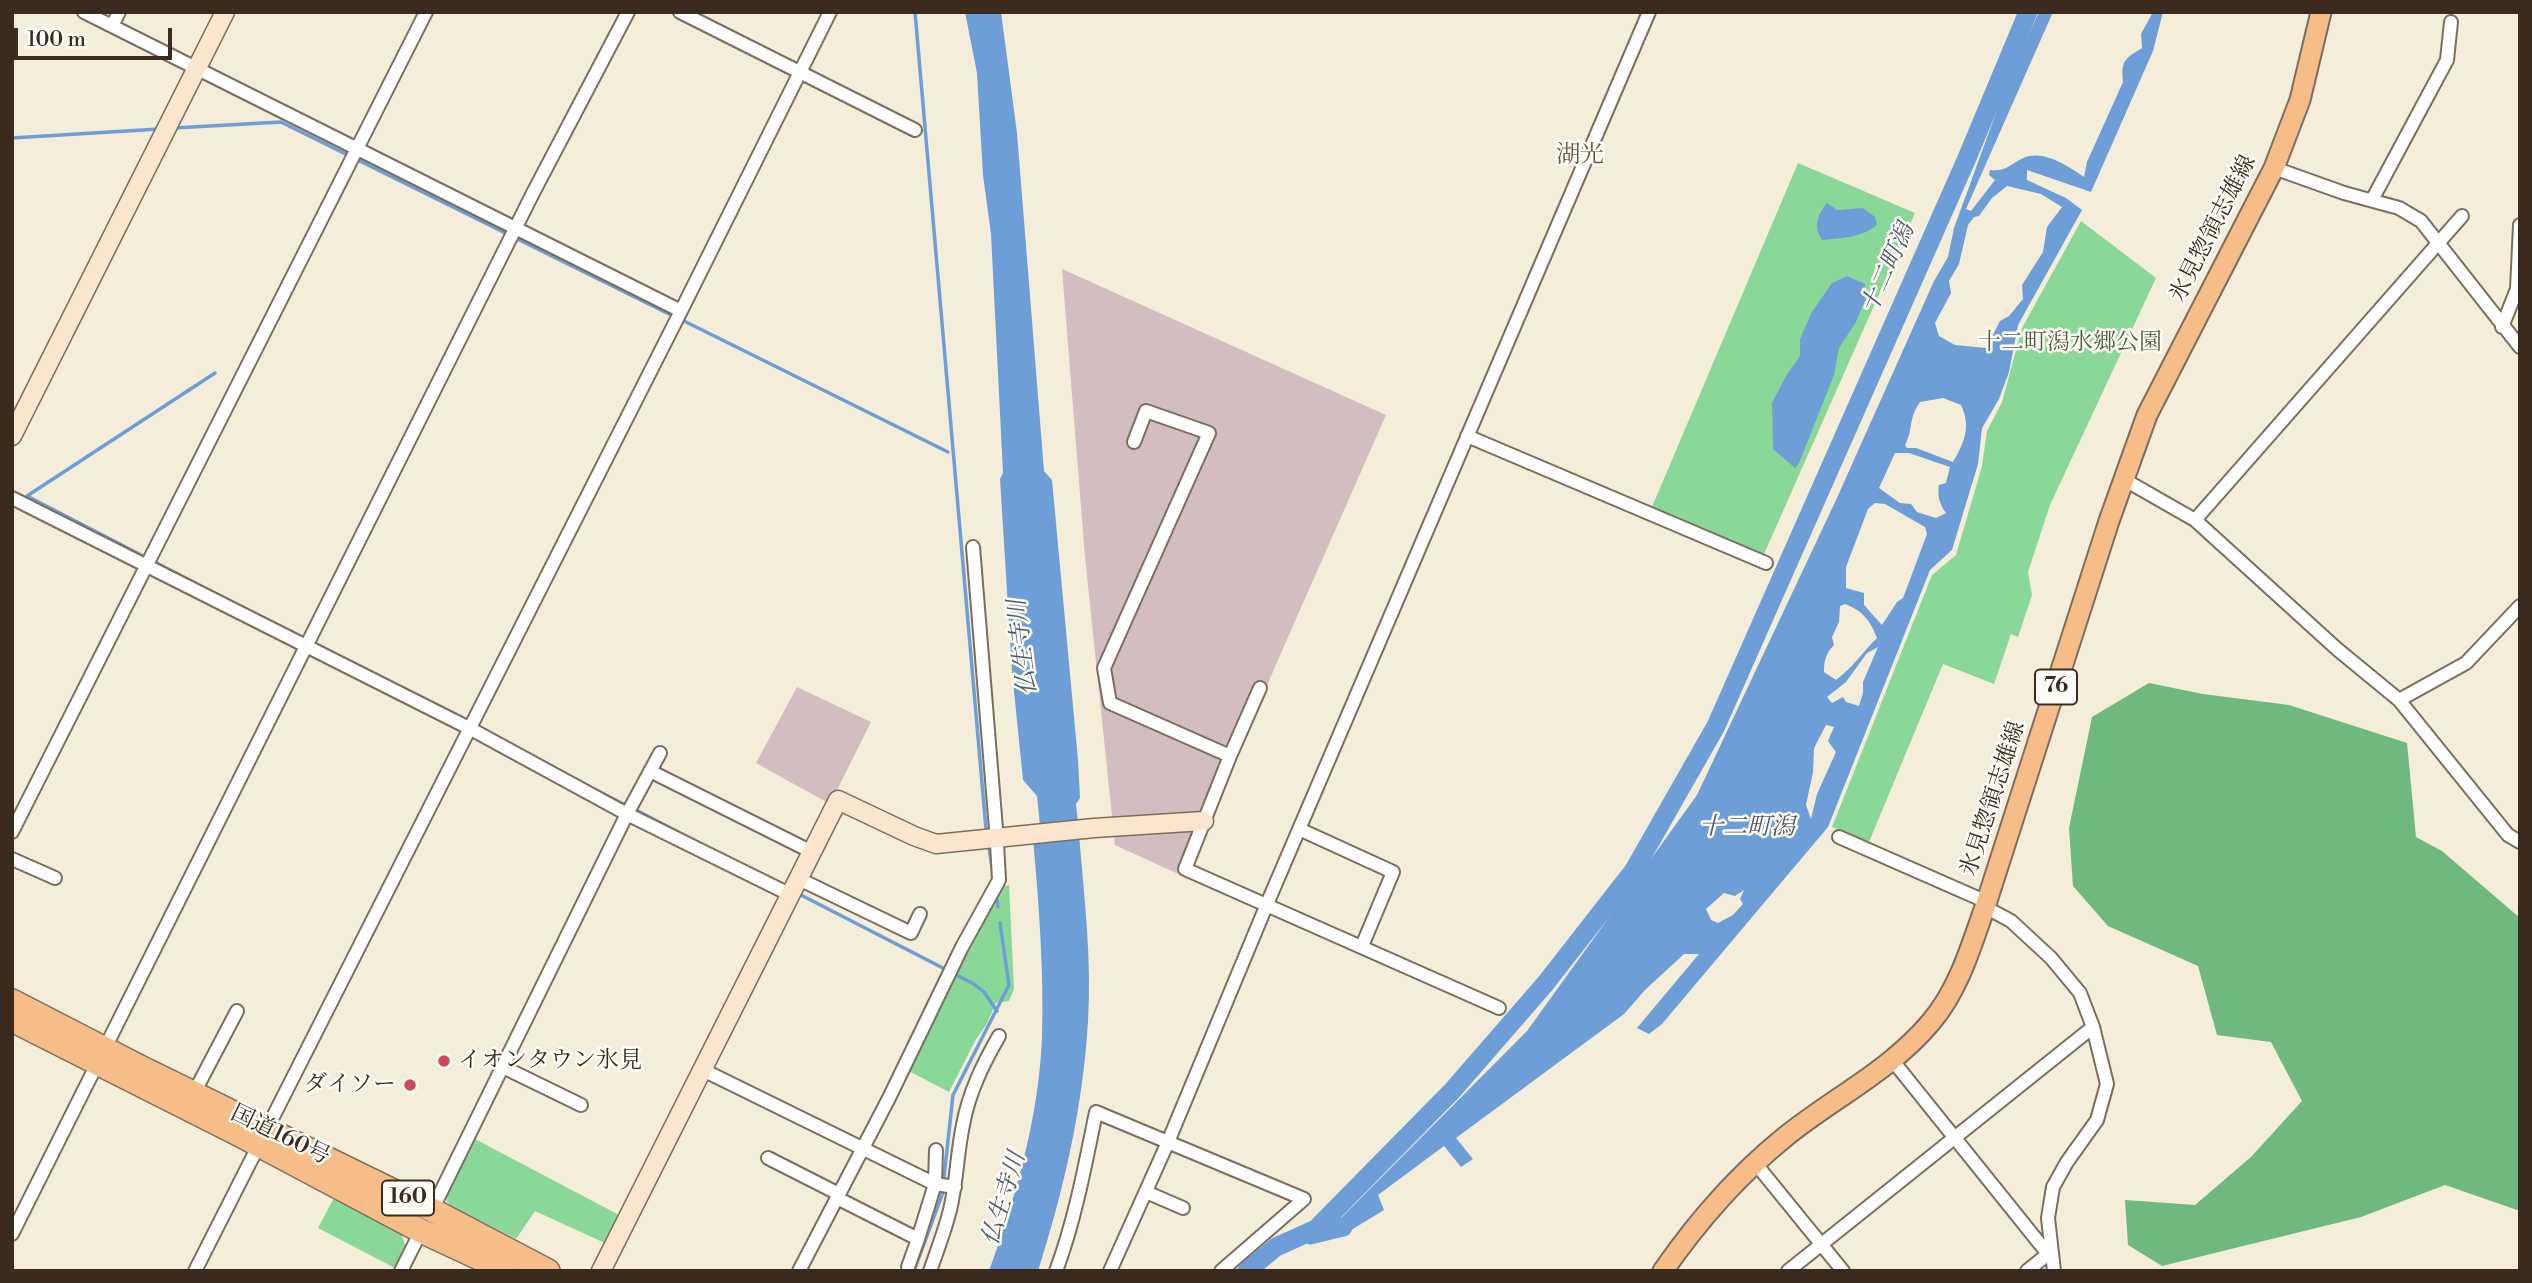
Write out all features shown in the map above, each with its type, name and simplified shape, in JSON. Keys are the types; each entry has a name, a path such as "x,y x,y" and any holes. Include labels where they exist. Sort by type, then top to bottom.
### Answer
{"highway":[{"name":"国道160号","path":"12,1001 101,1056 261,1136 432,1210 548,1271"},
{"name":"国道160号","path":"12,1020 194,1093 421,1231 507,1271"}],"main road":[{"name":"氷見惣領志雄線","path":"1663,1271 1702,1219 1756,1164 1786,1137 1893,1060 1932,1022 1951,992 1966,961 1986,904 2109,521 2147,415 2274,168 2300,100 2321,12"}],"street":[{"path":"84,12 681,311"},
{"path":"112,26 119,12"},
{"path":"12,436 225,12"},
{"path":"12,832 426,12"},
{"path":"12,1234 516,228 628,12"},
{"path":"680,12 915,130"},
{"path":"195,1271 830,12"},
{"path":"1110,1271 1168,1142 1299,828 1649,12"},
{"path":"2372,200 2447,60 2451,22"},
{"path":"2274,168 2344,193 2399,208 2421,221 2520,348"},
{"path":"2195,520 2462,216"},
{"path":"2502,327 2517,289 2520,225"},
{"path":"1134,442 1146,411 1209,433 1104,668 1110,703 1230,756"},
{"path":"1467,436 1766,563"},
{"path":"2125,480 2195,520 2337,649 2399,700 2508,835 2520,842"},
{"path":"12,498 469,728 627,814 795,887 911,933 920,914"},
{"path":"799,1271 962,947 999,880 973,547"},
{"path":"2399,700 2466,663 2520,606"},
{"path":"1260,688 1185,869 1499,1008"},
{"path":"432,1210 627,814 660,753"},
{"path":"650,771 812,852"},
{"path":"601,1271 838,800 936,844 1094,828 1204,821"},
{"path":"1299,828 1393,872 1362,946"},
{"path":"1839,837 1986,904 2011,921 2052,958 2080,993 2093,1027 2108,1084 2097,1120 2053,1187 2048,1218 2054,1271"},
{"path":"12,859 55,878"},
{"path":"194,1093 237,1011"},
{"path":"1788,1271 2093,1027"},
{"path":"930,1271 955,1187 962,1125 980,1071 999,1036"},
{"path":"1893,1060 2050,1254"},
{"path":"502,1067 581,1105"},
{"path":"701,1069 935,1184 955,1187"},
{"path":"1056,1271 1083,1180 1096,1112 1304,1199 1221,1271"},
{"path":"908,1267 935,1184 936,1150"},
{"path":"768,1158 918,1239"},
{"path":"1756,1164 1843,1271"},
{"path":"1146,1192 1183,1208"},
{"path":"401,1271 421,1231"},
{"path":"2027,1271 2050,1254"}],"shaded area":[{"path":"1062,269 1386,415 1277,662 1187,878 1115,845 1085,557"},
{"path":"797,687 871,722 830,804 756,763"}],"green space":[{"path":"1798,163 1915,213 1764,554 1652,507"},
{"name":"十二町潟水郷公園","path":"2081,221 2156,278 2050,505 2028,572 2032,595 2018,637 2011,634 1994,684 1943,664 1869,842 1832,827 1932,575 1956,555 1982,466 1987,431 2002,402 2022,328"},
{"path":"2149,683 2203,694 2289,705 2407,743 2416,837 2442,851 2520,918 2520,1211 2445,1185 2361,1217 2162,1266 2128,1245 2125,1200 2195,1205 2251,1157 2302,1101 2271,1042 2217,1035 2198,966 2108,926 2073,886 2069,828 2092,717"},
{"path":"1009,885 1014,989 1009,1001 996,1003 949,1092 907,1070 998,888"},
{"path":"473,1138 621,1216 607,1244 535,1211 516,1239 451,1206 447,1202 446,1193"},
{"path":"334,1198 401,1232 405,1245 395,1268 318,1228"}],"water":[{"name":"仏生寺川","path":"965,12 1001,12 1017,133 1044,471 1052,480 1078,760 1078,823 1040,826 1037,796 1023,780 1012,671 1000,479 1003,473 991,234 983,175 977,73"},
{"name":"十二町潟","path":"2039,12 2053,12 1966,209 1971,211 1995,180 1989,175 1990,170 2003,169 2029,156 2054,160 2084,177 2087,162 2123,82 2125,61 2142,48 2141,34 2153,12 2163,12 2153,51 2091,192 2027,170 2027,180 2066,198 2082,210 2018,325 2009,372 1999,399 1982,428 1978,464 1952,550 1930,570 1828,827 1662,1024 1649,1034 1637,1028 1699,954 1684,954 1645,990 1624,1014 1456,1138 1473,1159 1461,1167 1444,1146 1378,1195 1384,1210 1348,1232 1338,1221 1527,1031 1697,795 1836,500 1934,281 1948,257 1954,228 2008,80","holes":["2007,186 2041,194 2062,207 2047,227 2043,252 2022,285 2023,299 2009,316 2000,321 1986,348 1955,345 1939,336 1935,323 1951,293 1949,281 1959,264 1968,225 1974,217 1979,216 1992,198","1943,398 1961,405 1966,427 1961,448 1953,462 1916,448 1907,448 1905,445 1920,402","1895,453 1909,453 1950,467 1946,483 1939,485 1938,489 1946,513 1936,518 1917,512 1911,504 1900,503 1879,488","1875,503 1885,504 1925,527 1927,534 1903,598 1897,602 1882,625 1864,605 1864,593 1846,588 1846,567 1868,509","1845,604 1865,617 1877,638 1836,680 1824,672 1824,668 1827,654 1834,645 1832,637 1839,622 1840,606","1878,647 1863,682 1859,706 1846,702 1843,697 1832,703 1827,697 1846,682 1867,653","1826,725 1834,727 1828,741 1836,752 1817,794 1811,819 1806,805 1813,772 1814,748","1744,890 1740,899 1743,904 1733,915 1718,923 1711,920 1706,909 1724,893 1735,896"]},
{"path":"1827,203 1837,210 1863,208 1875,217 1877,225 1858,235 1822,240 1817,221"},
{"path":"1847,276 1865,284 1866,298 1856,322 1839,348 1834,375 1795,468 1773,449 1772,403 1800,356 1800,339 1812,312 1832,283"},
{"path":"1079,834 1087,928 1089,998 1082,1085 1071,1148 1038,1271 989,1271 1024,1156 1040,1067 1042,963 1033,839"}],"waterway":[{"path":"915,12 986,829"},
{"name":"十二町潟","path":"1247,1271 1276,1247 1316,1229 1452,1091 1545,984 1634,870 1716,726 1967,158 2028,12"},
{"path":"174,128 281,122 673,316"},
{"path":"12,138 159,129"},
{"path":"680,319 948,452"},
{"path":"215,373 27,496 226,599"},
{"path":"575,779 627,806"},
{"path":"634,809 705,846"},
{"path":"989,847 993,874"},
{"path":"799,894 974,984 984,992 997,1011"},
{"path":"997,900 998,907"},
{"path":"914,1271 942,1195 953,1095 1009,985 1000,923"},
{"path":"1310,1235 1343,1227"}],"place":[{"name":"イオンタウン氷見","path":"444,1061"},
{"name":"ダイソー","path":"410,1085"}],"district":[{"name":"湖光","path":"1580,156"}]}
